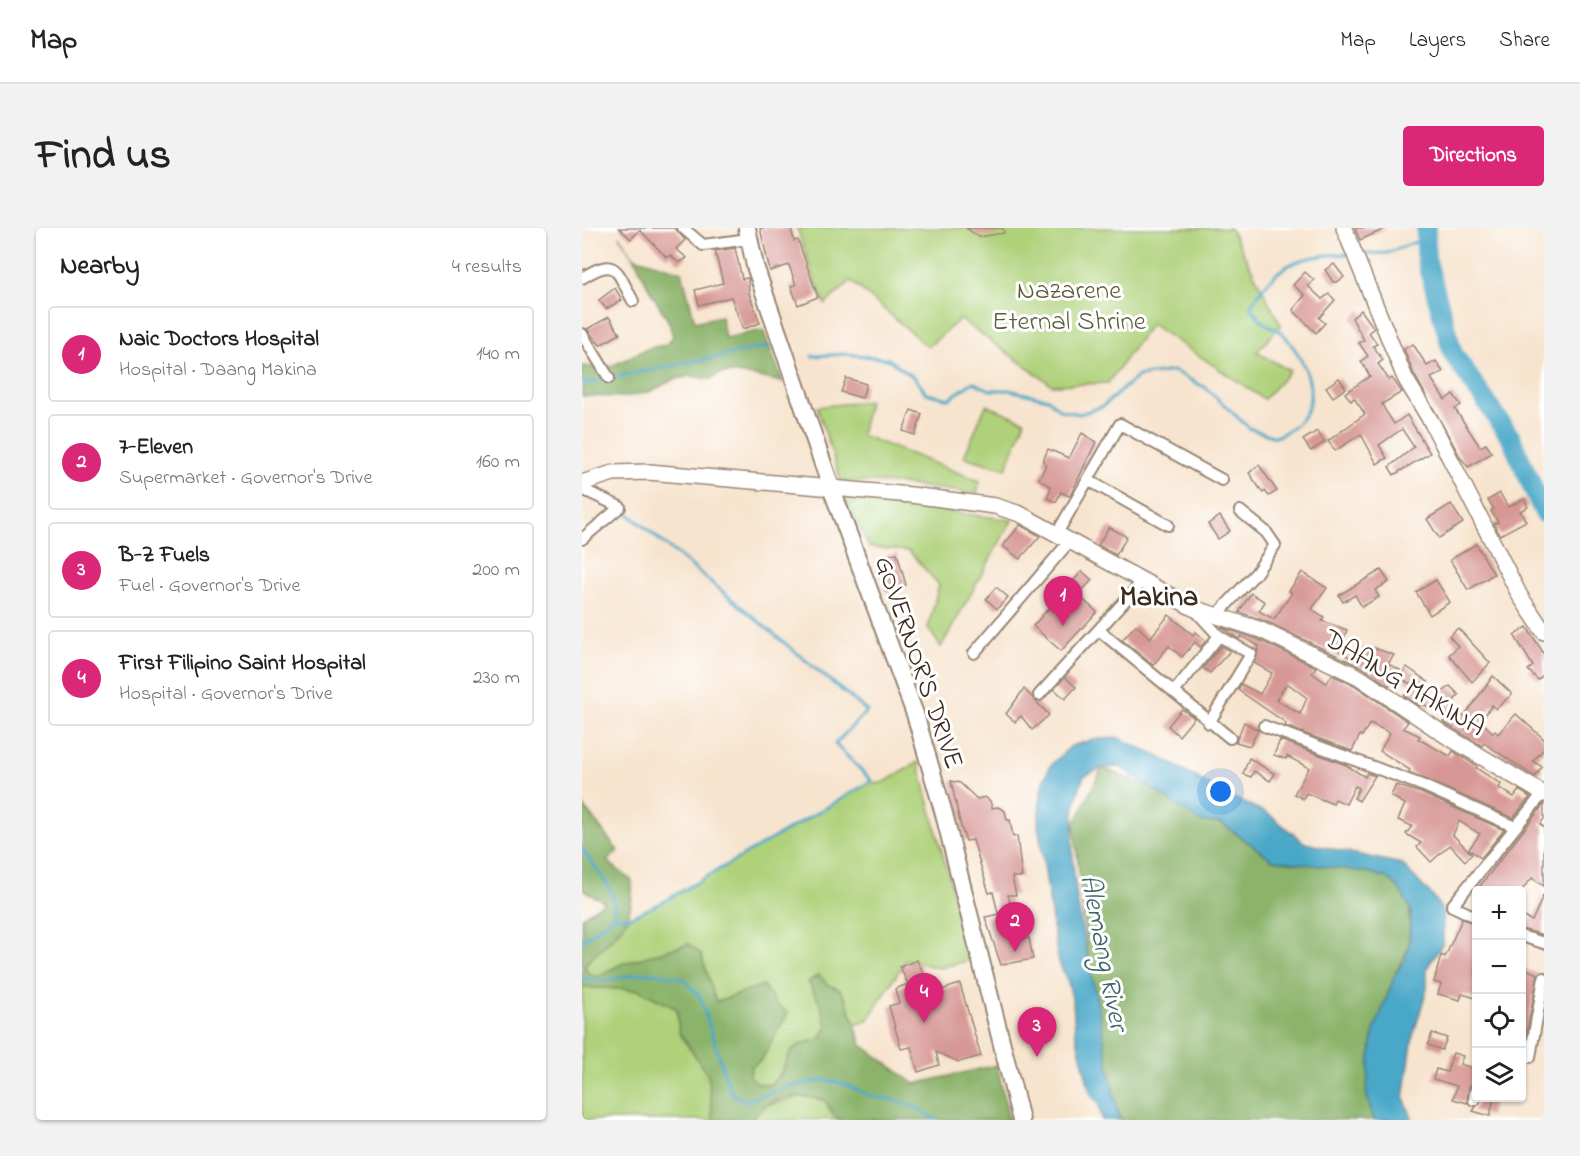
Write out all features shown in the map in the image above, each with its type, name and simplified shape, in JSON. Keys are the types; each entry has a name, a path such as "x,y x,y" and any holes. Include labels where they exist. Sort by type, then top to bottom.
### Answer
{"main road":[{"name":"GOVERNOR'S DRIVE","path":"748,234 755,266 832,490 915,714 944,814 1021,1120"}],"street":[{"path":"683,228 703,245 748,234"},
{"path":"1344,228 1405,378 1432,423 1507,573 1544,632"},
{"path":"582,278 603,266 611,267 619,274 633,301"},
{"path":"582,334 609,378"},
{"path":"974,653 1063,538 1088,480 1119,424 1222,480"},
{"name":"DAANG MAKINA","path":"582,483 613,473 649,472 995,506 1020,514 1193,608 1262,630 1359,677 1445,735 1544,793"},
{"path":"1088,480 1168,525"},
{"path":"582,489 620,507 582,539"},
{"path":"1216,616 1256,573 1275,545 1266,532 1240,511"},
{"path":"1039,695 1100,631 1143,581"},
{"path":"1193,608 1219,636 1251,654 1209,723"},
{"path":"1100,631 1230,738"},
{"path":"1174,692 1219,636"},
{"path":"1264,726 1424,786 1515,827"},
{"path":"1472,915 1452,906 1544,793"},
{"path":"1526,938 1544,943"},
{"path":"1530,1057 1544,978"}],"green space":[{"name":"Nazarene Eternal Shrine","path":"797,228 1230,228 1281,325 1257,352 1290,371 1264,399 1151,324 1108,383 1052,385 960,319 928,347 851,281 825,304"},
{"path":"634,257 682,272 695,322 721,316 725,338 763,330 783,382 738,373 722,373 710,379 690,376 672,380 652,391 626,397 582,396 582,366 608,367 644,350 666,345 673,337 669,322 649,289"},
{"path":"869,401 861,435 980,481 977,494 895,483 841,481 817,407"},
{"path":"986,405 1025,421 1006,469 964,457"},
{"path":"845,498 1012,520 941,647 928,628 939,585 909,551 869,547"},
{"path":"918,762 971,960 939,968 906,960 867,1021 855,1025 841,990 827,984 818,975 808,982 820,1003 828,1026 820,1039 797,1047 791,1052 782,1070 769,1085 757,1083 750,1076 751,1067 762,1059 775,1003 763,985 716,1003 701,954 688,944 622,964 597,977 586,972 586,963 630,917 661,903 872,781 875,784 885,782"},
{"path":"1102,768 1157,790 1202,822 1221,823 1273,860 1394,873 1410,908 1409,947 1396,973 1375,1120 1122,1120 1115,1104 1088,956 1074,825"},
{"path":"582,804 618,851 607,861 632,881 632,896 626,919 614,936 586,963 586,972 597,977 622,964 688,944 701,954 716,1002 763,985 775,1003 788,1013 762,1059 751,1067 750,1076 757,1083 769,1085 783,1070 791,1052 796,1047 820,1039 827,1026 820,1003 808,982 819,975 827,984 840,990 846,999 862,1045 915,1084 997,1065 1009,1120 841,1120 834,1116 825,1100 794,1097 766,1105 751,1120 713,1120 708,1075 679,1032 677,1009 639,990 582,987 582,917 605,902 586,892 582,887"},
{"path":"582,987 639,990 677,1009 679,1033 708,1075 713,1120 582,1120"},
{"path":"804,1096 825,1100 834,1116 841,1120 751,1120 762,1106"}],"water":[{"path":"1119,738 1167,761 1231,797 1267,813 1305,843 1402,864 1436,900 1443,913 1443,943 1427,968 1427,989 1413,1036 1404,1098 1413,1120 1374,1120 1366,1093 1373,1034 1396,972 1405,960 1409,947 1411,910 1398,887 1387,878 1367,872 1273,860 1221,823 1201,822 1120,767 1102,768 1084,776 1076,802 1073,830 1073,861 1081,924 1120,1120 1102,1120 1098,1101 1090,1092 1075,1031 1073,1002 1068,982 1058,961 1038,824 1042,784 1051,765 1071,746 1094,739"}],"building":[{"path":"619,228 675,228 685,240 676,249 687,258 679,263 670,255 667,258 640,230 631,239"},
{"path":"760,228 791,228 794,241 798,240 818,297 798,305 791,286 796,285 789,265 770,271"},
{"path":"966,228 1003,228 1004,233 979,237"},
{"path":"1355,228 1387,228 1360,240"},
{"path":"735,248 742,279 748,278 749,293 760,323 743,329 731,297 699,305 695,290 723,283 715,251"},
{"path":"1334,264 1344,277 1337,282 1333,282 1325,270"},
{"path":"1305,272 1314,280 1308,286 1322,299 1329,294 1335,300 1319,318 1325,323 1316,333 1293,310 1305,295 1293,285"},
{"path":"615,288 622,300 606,309 599,300"},
{"path":"1361,310 1374,328 1369,332 1377,344 1373,346 1383,360 1378,364 1389,380 1392,378 1402,392 1382,404 1394,424 1407,415 1430,453 1394,475 1389,467 1414,447 1402,429 1379,445 1387,458 1377,464 1361,434 1335,451 1328,441 1365,414 1354,398 1351,401 1345,393 1370,376 1361,361 1368,356 1359,343 1364,340 1352,318"},
{"path":"609,317 620,334 600,345 587,329"},
{"path":"1413,344 1427,366 1436,361 1443,372 1431,378 1445,400 1453,394 1461,405 1455,409 1480,447 1486,444 1492,453 1468,467 1414,374 1404,349"},
{"path":"846,378 866,384 862,398 841,392"},
{"path":"1339,378 1346,388 1333,397 1326,387"},
{"path":"911,410 922,414 915,435 903,431"},
{"path":"1317,431 1325,442 1311,451 1303,440"},
{"path":"1082,433 1096,442 1071,494 1069,496 1061,492 1056,502 1047,498 1051,487 1039,479 1046,465 1043,461 1048,449 1069,458"},
{"path":"1259,465 1277,491 1269,496 1265,491 1263,493 1249,473"},
{"path":"1500,493 1508,507 1524,499 1528,507 1520,511 1526,521 1500,535 1494,524 1498,522 1491,511 1494,509 1488,500"},
{"path":"1451,504 1463,523 1439,538 1427,519"},
{"path":"1220,516 1230,531 1218,539 1208,524"},
{"path":"1020,525 1040,536 1020,559 1003,546"},
{"path":"1109,527 1127,537 1116,555 1098,545"},
{"path":"1476,544 1494,574 1468,590 1450,560"},
{"path":"897,553 906,585 886,592 879,564 887,561 886,556"},
{"path":"1381,570 1389,582 1375,590 1379,597 1362,607 1355,595 1343,602 1339,595"},
{"path":"1082,571 1092,580 1078,595 1097,612 1061,651 1033,626"},
{"path":"1302,572 1327,588 1312,609 1324,617 1322,621 1347,630 1339,651 1352,659 1360,646 1371,653 1374,648 1394,655 1388,664 1400,670 1389,686 1363,668 1265,621 1239,612 1251,593 1265,602 1259,611 1274,619 1292,593 1289,591"},
{"path":"1436,580 1450,602 1430,615 1416,592"},
{"path":"996,587 1008,597 997,609 986,599"},
{"path":"1169,615 1193,635 1196,632 1206,641 1200,647 1195,642 1182,657 1169,646 1153,665 1122,640 1136,625 1150,638"},
{"path":"1221,627 1257,639 1316,667 1312,673 1326,683 1332,675 1354,685 1408,722 1403,728 1420,736 1418,739 1450,756 1453,751 1501,784 1499,788 1514,797 1519,790 1530,797 1513,818 1409,772 1410,770 1380,751 1390,733 1370,723 1362,736 1360,735 1352,751 1285,726 1286,723 1238,690 1241,684 1260,694 1272,673 1254,663 1259,646 1241,636 1239,639","holes":["1287,683 1307,698 1300,714 1276,700"]},
{"path":"1527,627 1544,654 1544,674 1538,680 1528,670 1533,666 1514,635"},
{"path":"1458,628 1490,663 1472,682 1449,655 1458,646 1449,636"},
{"path":"1221,646 1230,651 1210,673 1203,668"},
{"path":"1407,667 1428,682 1422,690 1434,699 1450,686 1459,695 1449,706 1464,717 1493,676 1512,694 1496,709 1492,705 1481,721 1493,733 1495,731 1498,734 1516,714 1544,739 1544,749 1533,761 1542,767 1535,777 1484,743 1482,746 1443,722 1448,716 1434,700 1429,708 1422,703 1420,706 1404,696 1413,685 1399,678"},
{"path":"1065,677 1076,687 1065,699 1054,689"},
{"path":"1024,689 1049,715 1032,730 1021,716 1015,722 1006,714"},
{"path":"1182,709 1194,718 1179,736 1168,726"},
{"path":"1244,722 1258,730 1250,746 1236,742"},
{"path":"1280,740 1346,765 1365,777 1367,773 1375,776 1359,801 1354,798 1359,788 1355,786 1346,804 1335,799 1333,804 1306,793 1303,799 1294,794 1309,768 1287,756 1286,759 1274,755"},
{"path":"1249,758 1275,774 1270,781 1254,771 1251,777 1243,774"},
{"path":"951,781 960,783 977,799 985,797 990,801 992,808 998,807 1005,811 1007,820 1010,820 1013,837 1017,836 1022,877 1012,877 1016,895 1008,895 1012,910 998,913 993,892 989,893 973,840 966,841 961,827"},
{"path":"1396,785 1421,793 1504,830 1481,858 1469,849 1480,834 1459,821 1453,835 1472,854 1465,861 1450,845 1431,862 1417,847 1421,843 1406,834 1412,826 1398,820 1405,804 1391,796"},
{"path":"1544,804 1544,819 1540,824 1544,827 1544,886 1532,878 1525,886 1480,886"},
{"path":"1544,894 1544,935 1526,930 1526,918 1532,921"},
{"path":"1000,914 1003,929 1017,926 1020,940 1029,938 1033,959 1001,965 985,917"},
{"path":"1462,919 1472,923 1472,997 1462,994 1460,1000 1438,994 1441,984 1434,982 1441,955 1445,957"},
{"path":"917,960 924,975 916,979 922,996 960,984 981,1056 959,1062 936,1052 939,1065 918,1072 911,1047 901,1049 889,1006 899,1003 895,989 908,984 900,967"},
{"path":"1526,969 1538,974 1526,1035"},
{"path":"1432,1033 1447,1038 1442,1050 1428,1045"},
{"path":"1453,1053 1463,1056 1460,1064 1472,1068 1472,1084 1469,1086 1467,1103 1453,1099 1457,1086 1433,1079 1436,1069 1447,1072"},
{"path":"1479,1102 1493,1102 1490,1116 1473,1111"}],"waterway":[{"path":"1426,228 1426,258 1453,354 1511,438 1544,513"},
{"path":"1361,254 1387,253 1426,238"},
{"path":"812,356 848,354 888,359 915,378 926,393 949,399 973,382 990,390 1009,390 1048,399 1060,410 1080,414 1103,406 1138,376 1174,371 1206,388 1249,428 1275,437 1292,428 1303,417 1309,405 1308,378 1303,364 1285,336 1262,321 1250,307 1270,280 1290,264 1316,257 1349,254"},
{"path":"582,384 771,346"},
{"path":"614,916 630,917 661,903 872,781 835,744 867,711 621,508"},
{"path":"582,848 609,887 614,905 614,916 582,941"},
{"path":"582,978 598,981 647,973 684,979 700,997 731,1093 746,1101 788,1086 824,1080 844,1084 870,1096 918,1108 936,1120"}],"place":[{"name":"Naic Doctors Hospital","path":"1063,626"},
{"name":"7-Eleven","path":"1015,952"},
{"name":"First Filipino Saint Hospital","path":"924,1023"},
{"name":"B-Z Fuels","path":"1037,1057"}],"district":[{"name":"Makina","path":"1159,595"}],"water label":[{"name":"Alemang River","path":"1106,952"}]}
